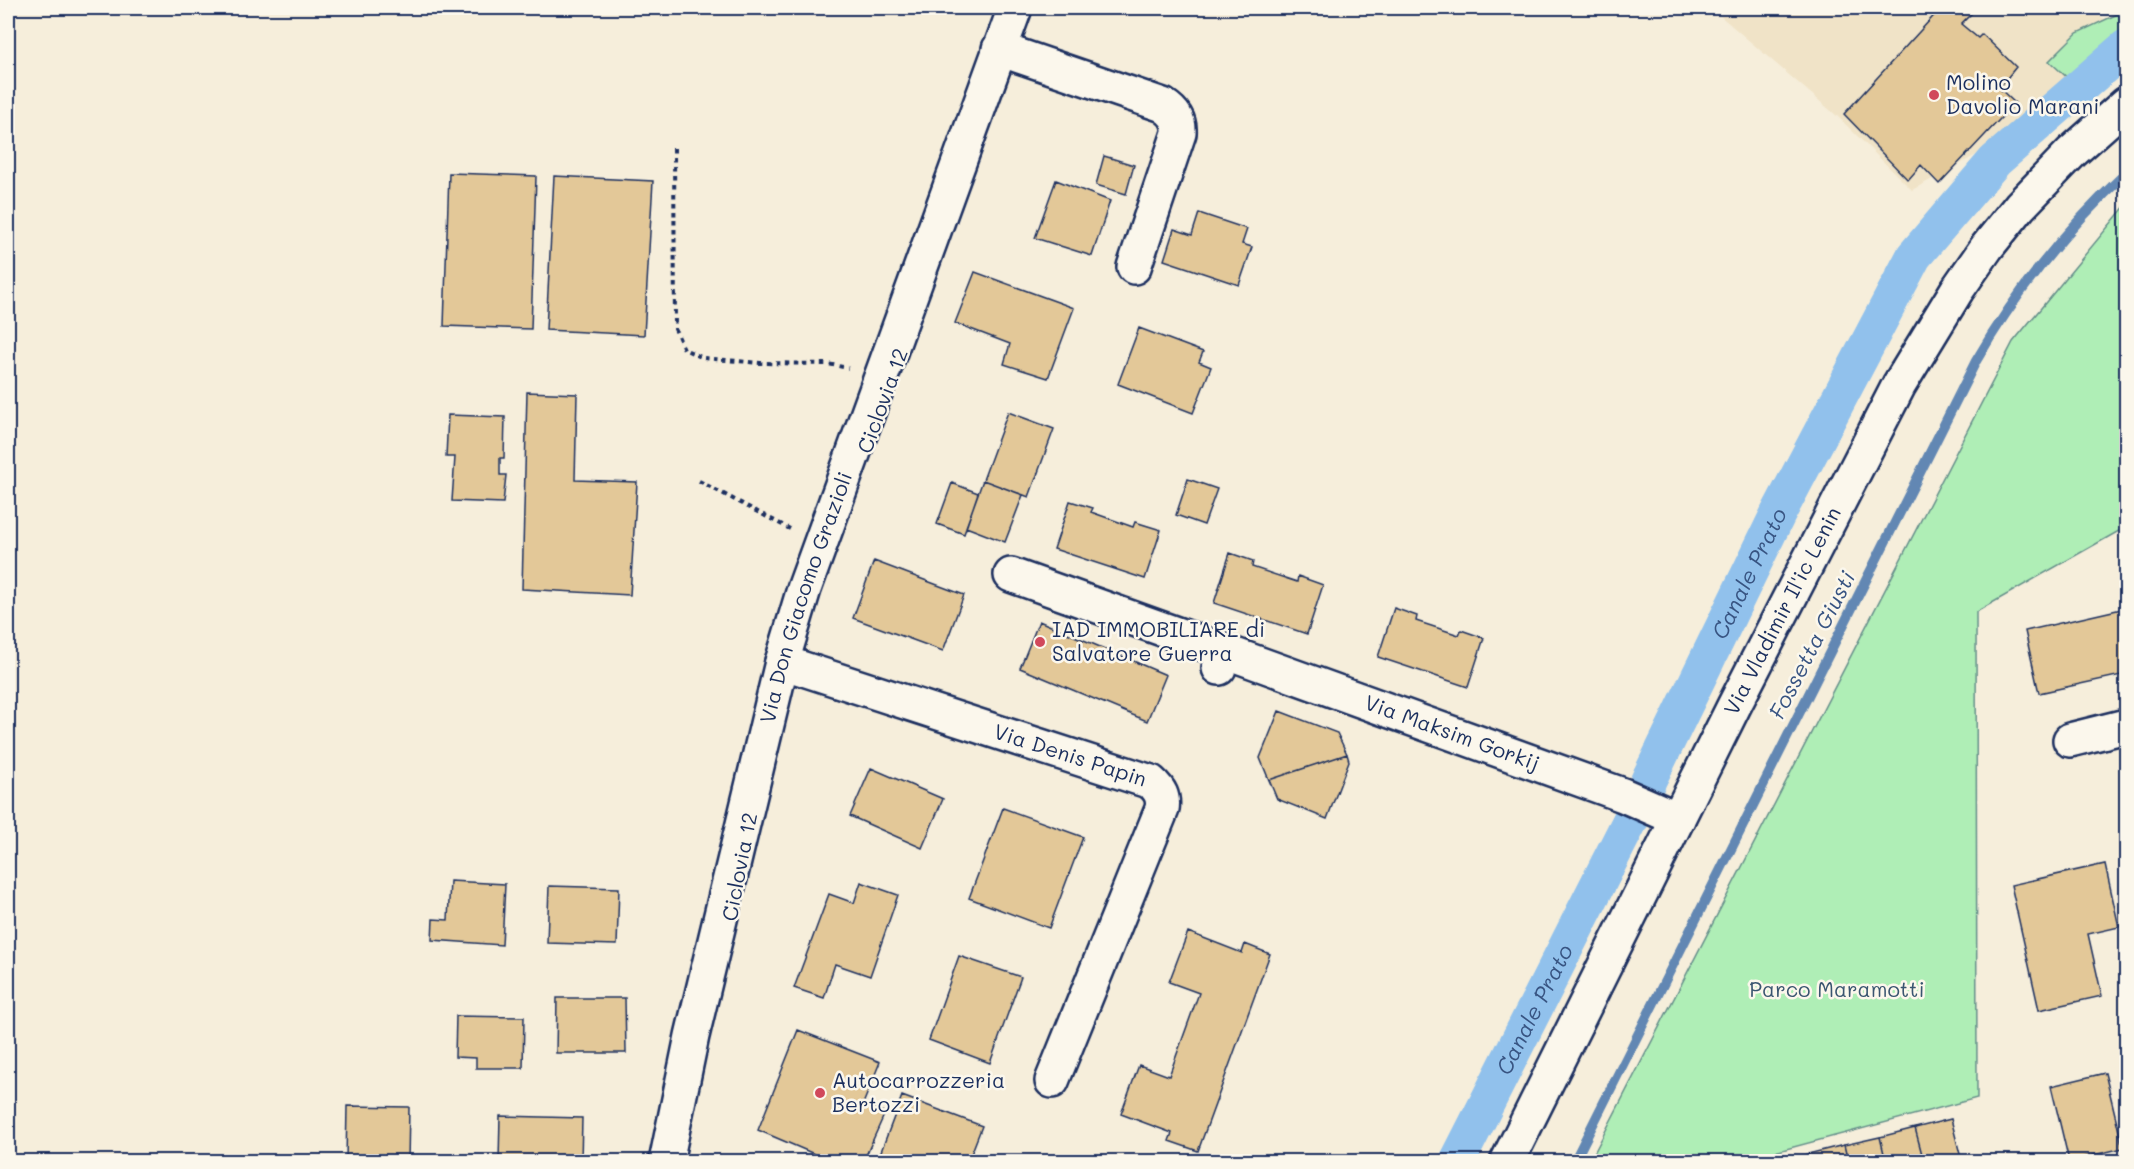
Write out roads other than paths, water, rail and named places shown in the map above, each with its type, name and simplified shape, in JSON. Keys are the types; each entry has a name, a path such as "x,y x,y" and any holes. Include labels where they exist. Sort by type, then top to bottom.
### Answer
{"street":[{"name":"Via Don Giacomo Grazioli","path":"666,1161 692,1036 782,662 804,589 1015,8"},
{"path":"999,49 1163,105 1176,116 1179,133 1134,267"},
{"name":"Via Vladimir Il'ic Lenin","path":"1507,1161 1665,813 1899,385 1957,290 1987,247 2020,206 2072,152 2127,104"},
{"name":"Via Maksim Gorkij","path":"1011,575 1222,660 1623,795 1665,813"},
{"name":"Via Denis Papin","path":"782,662 1151,782 1158,788 1163,801 1162,809 1052,1081"},
{"path":"2070,740 2127,726"}],"waterway":[{"name":"Canale Prato","path":"1457,1162 1634,813 1778,514 1914,256 1995,161 2126,47"},
{"name":"Fossetta Giusti","path":"1574,1162 1976,361 2008,310 2044,261 2084,215 2126,173"}],"place":[{"name":"Molino Davolio Marani","path":"1934,95"},
{"name":"IAD IMMOBILIARE di Salvatore Guerra","path":"1040,642"},
{"name":"Autocarrozzeria Bertozzi","path":"820,1093"}],"park label":[{"name":"Parco Maramotti","path":"1837,990"}]}
